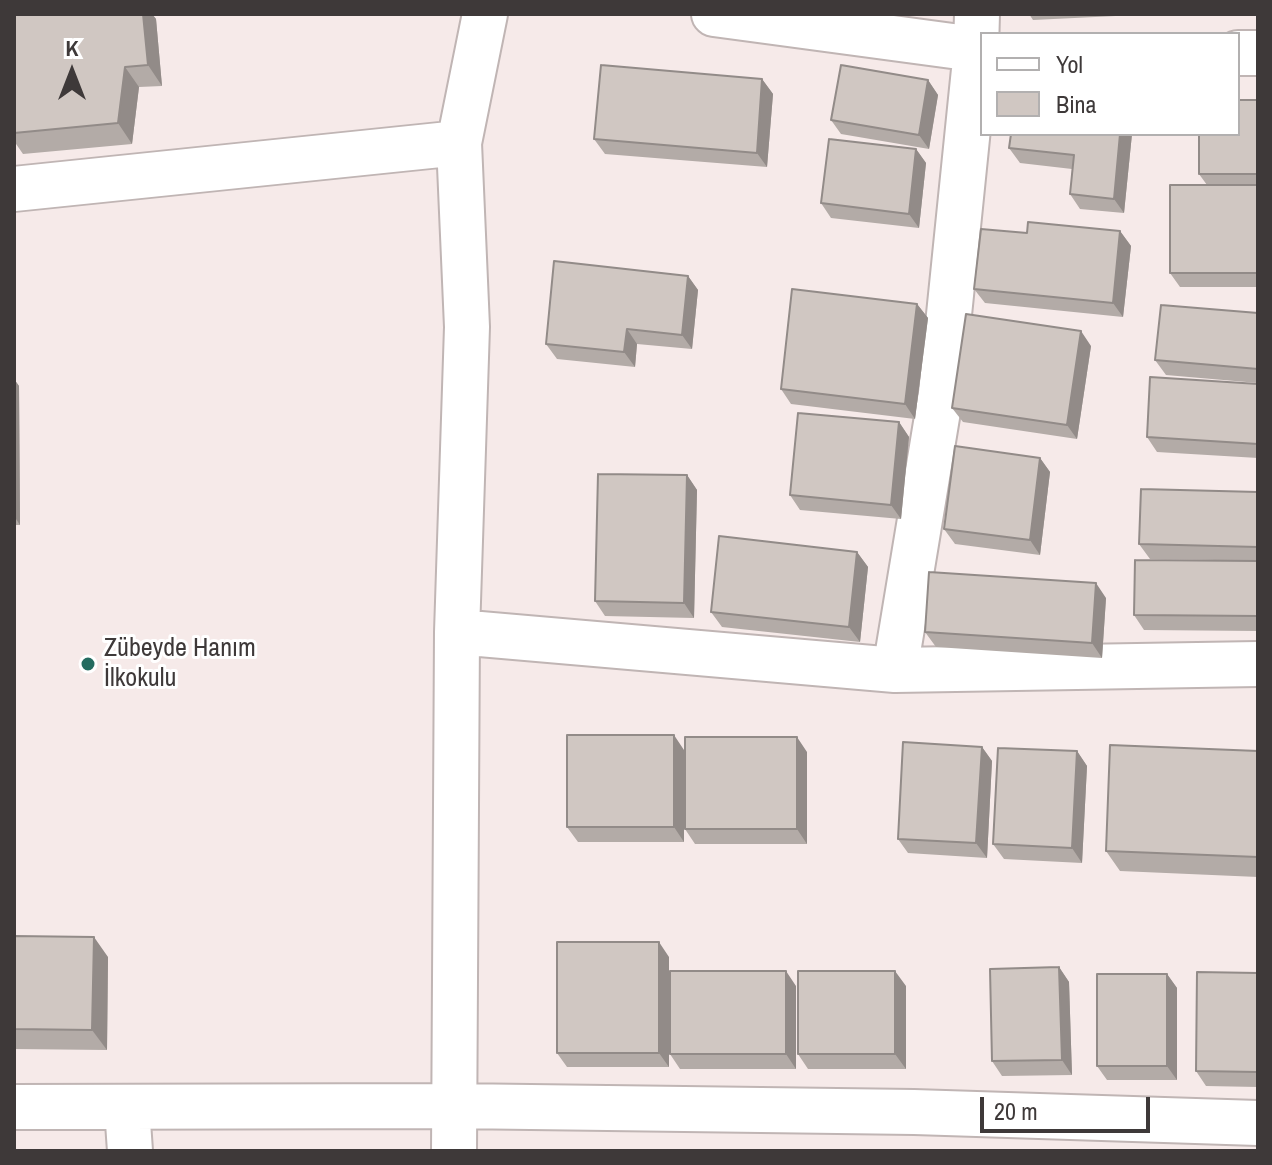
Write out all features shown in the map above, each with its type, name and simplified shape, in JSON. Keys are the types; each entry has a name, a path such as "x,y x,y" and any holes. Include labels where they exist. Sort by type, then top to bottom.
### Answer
{"street":[{"path":"454,1151 457,632 467,327 459,143 485,14"},
{"path":"714,14 978,38 941,393 895,670"},
{"path":"14,189 459,143"},
{"path":"457,632 895,670 1258,664"},
{"path":"14,1107 454,1106 913,1132 1258,1123"},
{"path":"127,1108 130,1151"}],"building":[{"path":"14,14 143,14 148,65 125,67 118,123 14,133"},
{"path":"601,65 762,79 757,153 594,139"},
{"path":"841,65 928,80 919,135 831,120"},
{"path":"1240,100 1258,100 1258,174 1199,174 1199,136 1240,136"},
{"path":"1011,136 1120,136 1114,199 1070,194 1074,155 1009,148"},
{"path":"829,139 916,149 909,214 821,203"},
{"path":"1170,185 1258,185 1258,273 1170,273"},
{"path":"1028,222 1120,231 1113,303 974,289 981,229 1027,233"},
{"path":"554,261 688,276 682,335 627,329 624,352 546,344"},
{"path":"792,289 917,304 905,404 781,389"},
{"path":"1161,305 1258,313 1258,369 1155,360"},
{"path":"966,314 1081,331 1067,425 952,408"},
{"path":"1150,377 1258,384 1258,444 1147,437"},
{"path":"798,413 899,422 891,505 790,495"},
{"path":"955,446 1040,458 1030,540 944,529"},
{"path":"598,474 687,475 684,603 595,601"},
{"path":"1141,489 1258,492 1258,547 1139,544"},
{"path":"719,536 857,552 849,627 711,612"},
{"path":"1135,560 1258,561 1258,616 1134,615"},
{"path":"929,572 1096,583 1092,643 925,632"},
{"path":"567,735 674,735 674,827 567,827"},
{"path":"685,737 797,737 797,829 685,829"},
{"path":"903,742 982,747 976,843 898,839"},
{"path":"1110,745 1258,751 1258,857 1106,851"},
{"path":"998,748 1077,751 1072,848 993,844"},
{"path":"14,936 94,937 92,1030 14,1029"},
{"path":"557,942 659,942 659,1053 557,1053"},
{"path":"1059,967 1062,1060 992,1061 990,969"},
{"path":"670,971 786,971 786,1054 670,1054"},
{"path":"798,971 895,971 895,1054 798,1054"},
{"path":"1197,972 1258,973 1258,1072 1196,1071"},
{"path":"1097,974 1167,974 1167,1066 1097,1066"}],"place":[{"name":"Zübeyde Hanım İlkokulu","path":"88,664"}]}
